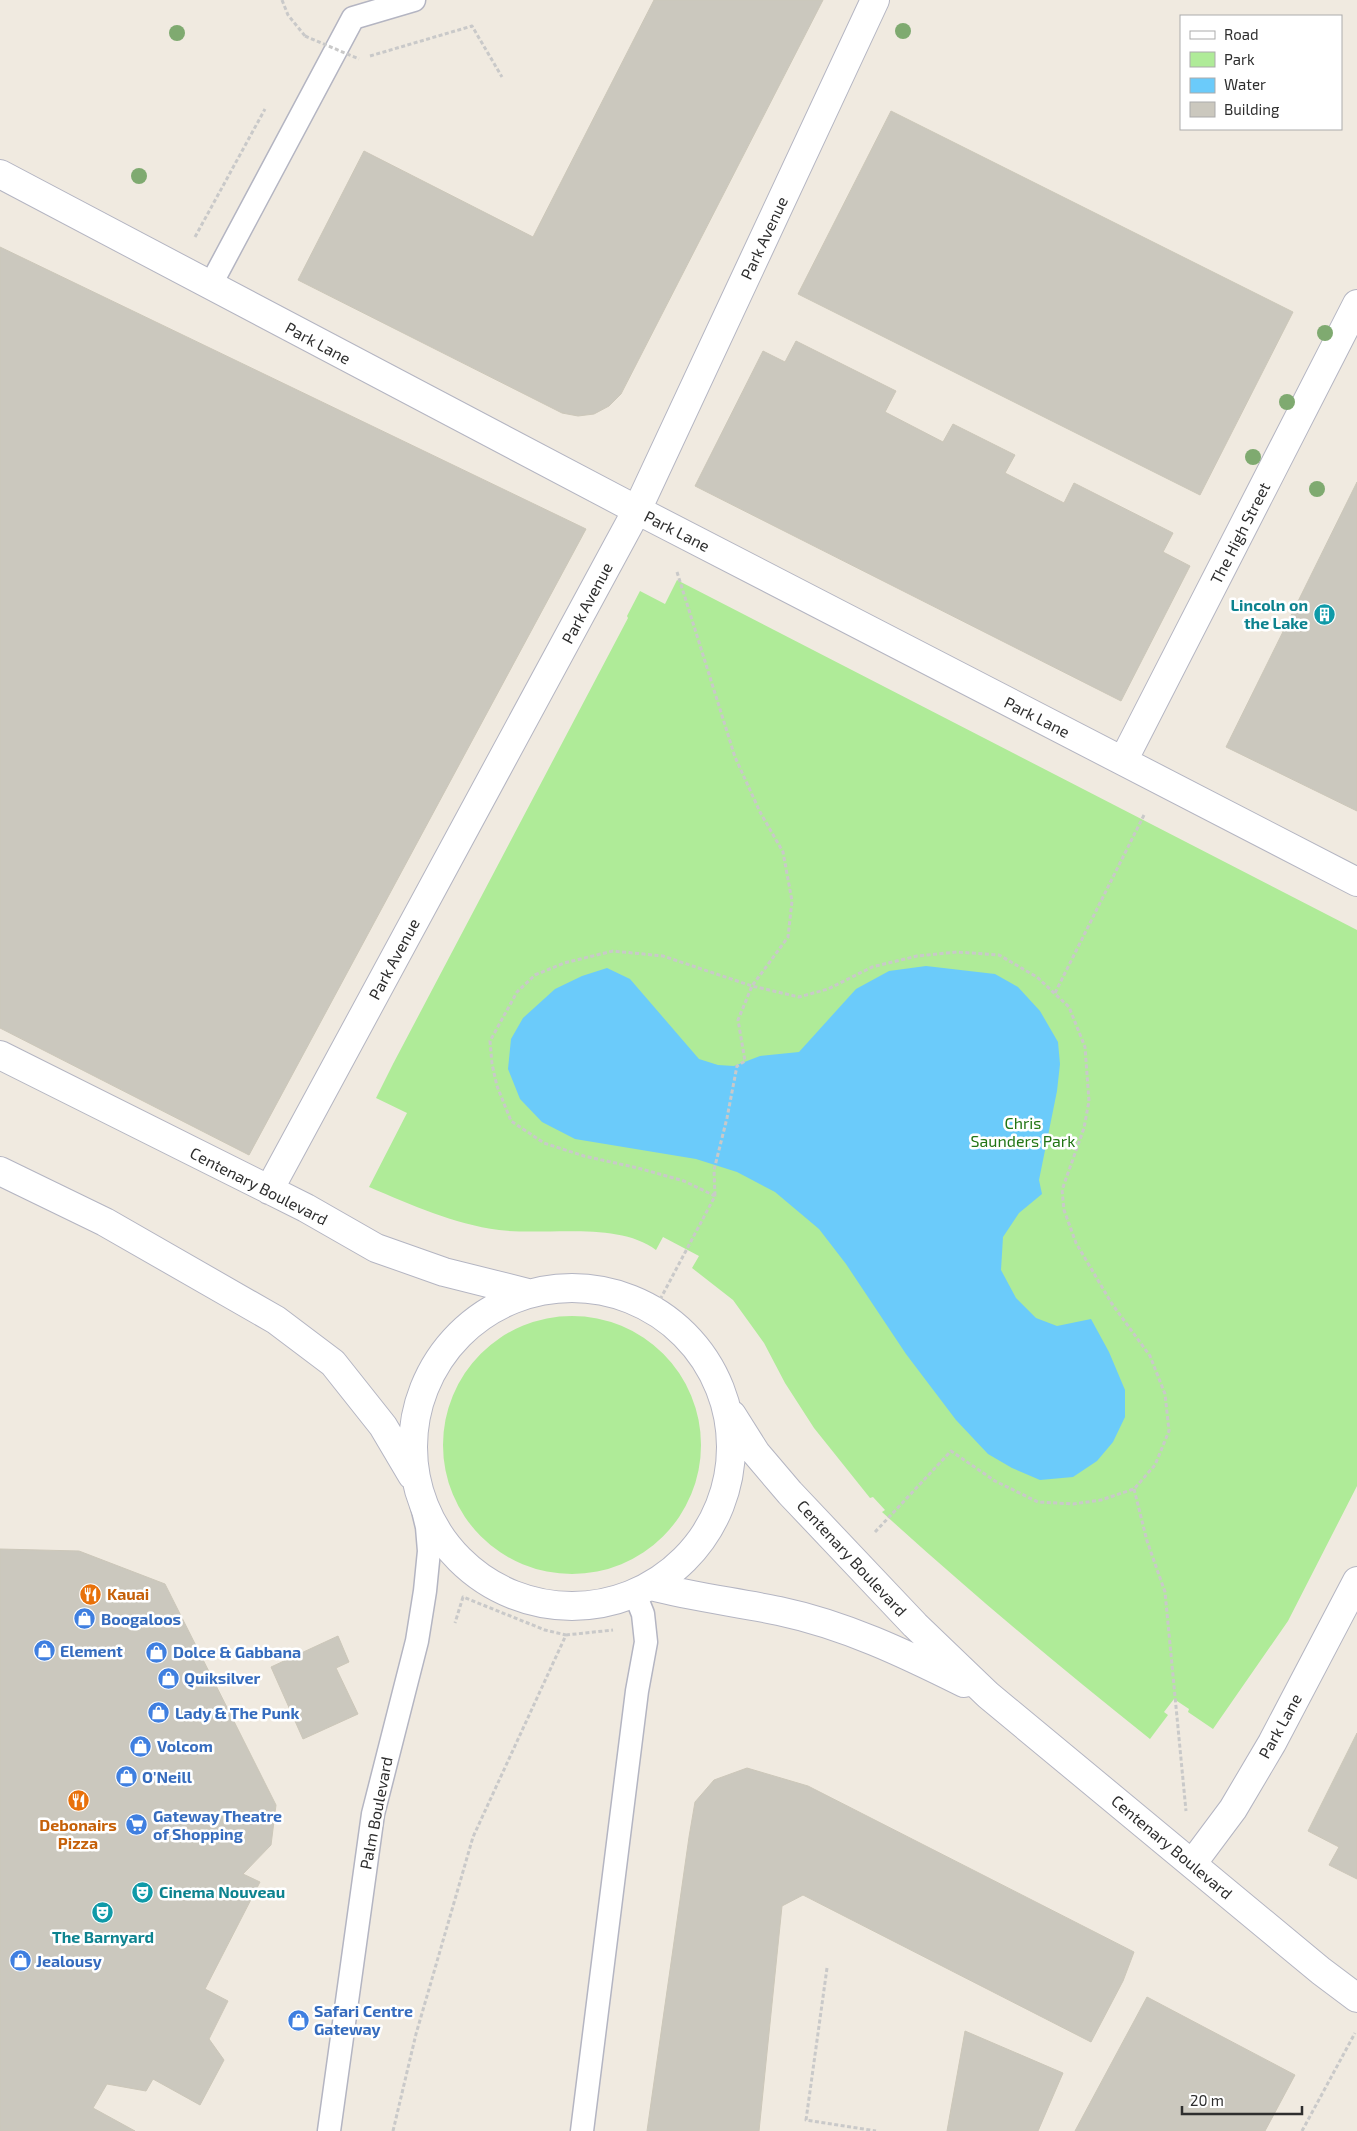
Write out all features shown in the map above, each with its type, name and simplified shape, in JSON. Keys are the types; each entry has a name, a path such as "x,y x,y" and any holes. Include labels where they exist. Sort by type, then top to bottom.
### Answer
{"street":[{"name":"Park Avenue","path":"269,1190 637,510 875,0"},
{"name":"Park Lane","path":"0,174 637,510 1357,882"},
{"name":"The High Street","path":"1123,761 1357,304"},
{"name":"Centenary Boulevard","path":"0,1055 269,1190 376,1248 444,1272 528,1294"},
{"path":"0,1172 105,1222 276,1320 333,1363 383,1426 418,1489 434,1528 453,1554 478,1576 506,1592 538,1603 571,1606 604,1603 643,1590 676,1569 696,1548 717,1515 724,1497 731,1469 732,1440 729,1410 716,1376 696,1345 669,1319 637,1301 602,1290 565,1288 528,1294 500,1304 474,1320 453,1341 435,1365 422,1392 414,1420 412,1450 418,1489"},
{"name":"Centenary Boulevard","path":"729,1410 756,1453 850,1558 988,1695 1321,1972 1357,1998"},
{"name":"Park Lane","path":"1192,1864 1233,1809 1272,1743 1357,1581"},
{"name":"Centenary Boulevard","path":"643,1590 686,1595 780,1611 834,1626 882,1643 988,1695"}],"lane":[{"path":"210,286 353,18 414,0"},
{"name":"Palm Boulevard","path":"329,2131 373,1814 417,1641 426,1583 429,1551 428,1535 418,1489"},
{"path":"582,2131 637,1691 646,1642 643,1626 643,1590"}],"path":[{"path":"282,0 288,15 305,36 359,59"},
{"path":"369,56 472,26 502,77"},
{"path":"300,44 305,36"},
{"path":"178,268 267,105"},
{"path":"654,1311 715,1196 714,1170 727,1118 736,1066 745,1061 738,1020 752,986 788,937 792,902 783,852 760,812 735,757 662,523"},
{"path":"1054,993 1161,781"},
{"path":"715,1196 684,1181 584,1156 544,1143 511,1121 497,1086 492,1064 490,1041 517,992 535,975 564,963 613,952 662,956 752,986 799,997 828,989 872,967 917,956 957,952 999,955 1037,977 1069,1007 1085,1047 1088,1101 1084,1128 1062,1190 1064,1210 1076,1243 1112,1304 1150,1356 1165,1394 1169,1431 1155,1465 1134,1489 1102,1500 1072,1504 1038,1502 995,1481 951,1452 850,1558"},
{"path":"1134,1489 1147,1541 1165,1592 1192,1864"},
{"path":"463,1597 545,1630 566,1635 643,1626"},
{"path":"393,2131 416,2034 473,1837 566,1635"},
{"path":"827,1968 806,2120 876,2131"},
{"path":"1302,2131 1357,2029"}],"green space":[{"name":"Chris Saunders Park","path":"677,580 1357,930 1357,1486 1288,1621 1213,1729 1188,1712 1189,1709 1174,1699 1164,1712 1168,1715 1150,1739 1014,1628 882,1512 885,1510 873,1497 870,1498 814,1428 785,1383 764,1343 733,1300 692,1268 699,1256 663,1237 656,1250 640,1241 622,1235 580,1231 499,1230 482,1227 449,1219 369,1187 407,1113 376,1098 393,1064 628,618 627,616 640,591 665,604"},
{"path":"559,1316 585,1316 622,1325 644,1337 664,1353 680,1373 692,1395 699,1420 701,1445 699,1470 692,1495 680,1517 664,1537 644,1553 622,1565 585,1574 559,1574 522,1565 500,1553 480,1537 464,1517 452,1495 443,1458 443,1432 452,1395 464,1373 480,1353 500,1337 522,1325"}],"water":[{"path":"926,966 995,974 1018,987 1040,1011 1058,1042 1060,1064 1057,1091 1039,1180 1042,1194 1019,1213 1003,1237 1001,1270 1016,1298 1036,1318 1057,1326 1091,1319 1109,1352 1125,1390 1125,1417 1113,1442 1097,1461 1073,1477 1040,1480 1012,1468 988,1454 956,1420 906,1354 846,1264 819,1229 775,1192 737,1172 696,1159 575,1139 542,1122 520,1099 508,1069 511,1039 523,1018 555,989 582,976 607,968 630,979 699,1059 718,1065 734,1066 760,1056 799,1052 856,989 889,971"}],"building":[{"path":"654,0 823,0 621,394 609,406 594,414 578,416 562,413 298,280 364,151 533,237"},
{"path":"891,111 1293,312 1200,495 798,294"},
{"path":"0,247 586,529 249,1155 0,1028"},
{"path":"796,341 896,391 885,412 943,442 953,424 1015,455 1005,473 1064,503 1074,483 1173,533 1163,552 1190,566 1121,701 695,486 763,351 785,362"},
{"name":"Lincoln on the Lake","path":"1357,482 1357,811 1226,747"},
{"name":"Gateway Theatre of Shopping","path":"0,1549 79,1551 165,1584 276,1805 271,1845 243,1874 260,1882 205,1989 228,2001 209,2039 224,2060 200,2105 153,2079 146,2091 107,2084 93,2108 135,2131 0,2131"},
{"path":"338,1636 349,1662 336,1668 358,1714 303,1739 271,1667"},
{"path":"1357,1733 1357,1879 1329,1865 1339,1847 1308,1831"},
{"path":"747,1768 808,1786 1134,1952 1123,1981 1091,2042 803,1895 782,1906 759,2131 647,2131 695,1802 714,1780"},
{"path":"1147,1997 1295,2075 1265,2131 1075,2131"},
{"path":"965,2031 1063,2073 1038,2131 947,2131"}],"place":[{"name":"Lincoln on the Lake","path":"1324,614"},
{"name":"Kauai","path":"91,1594"},
{"name":"Boogaloos","path":"85,1619"},
{"name":"Element","path":"44,1651"},
{"name":"Dolce & Gabbana","path":"157,1652"},
{"name":"Quiksilver","path":"168,1678"},
{"name":"Lady & The Punk","path":"159,1713"},
{"name":"Volcom","path":"141,1746"},
{"name":"O'Neill","path":"126,1777"},
{"name":"Debonairs Pizza","path":"78,1801"},
{"name":"Gateway Theatre of Shopping","path":"137,1825"},
{"name":"Cinema Nouveau","path":"143,1892"},
{"name":"The Barnyard","path":"103,1913"},
{"name":"Jealousy","path":"20,1961"},
{"name":"Safari Centre Gateway","path":"298,2020"}]}
